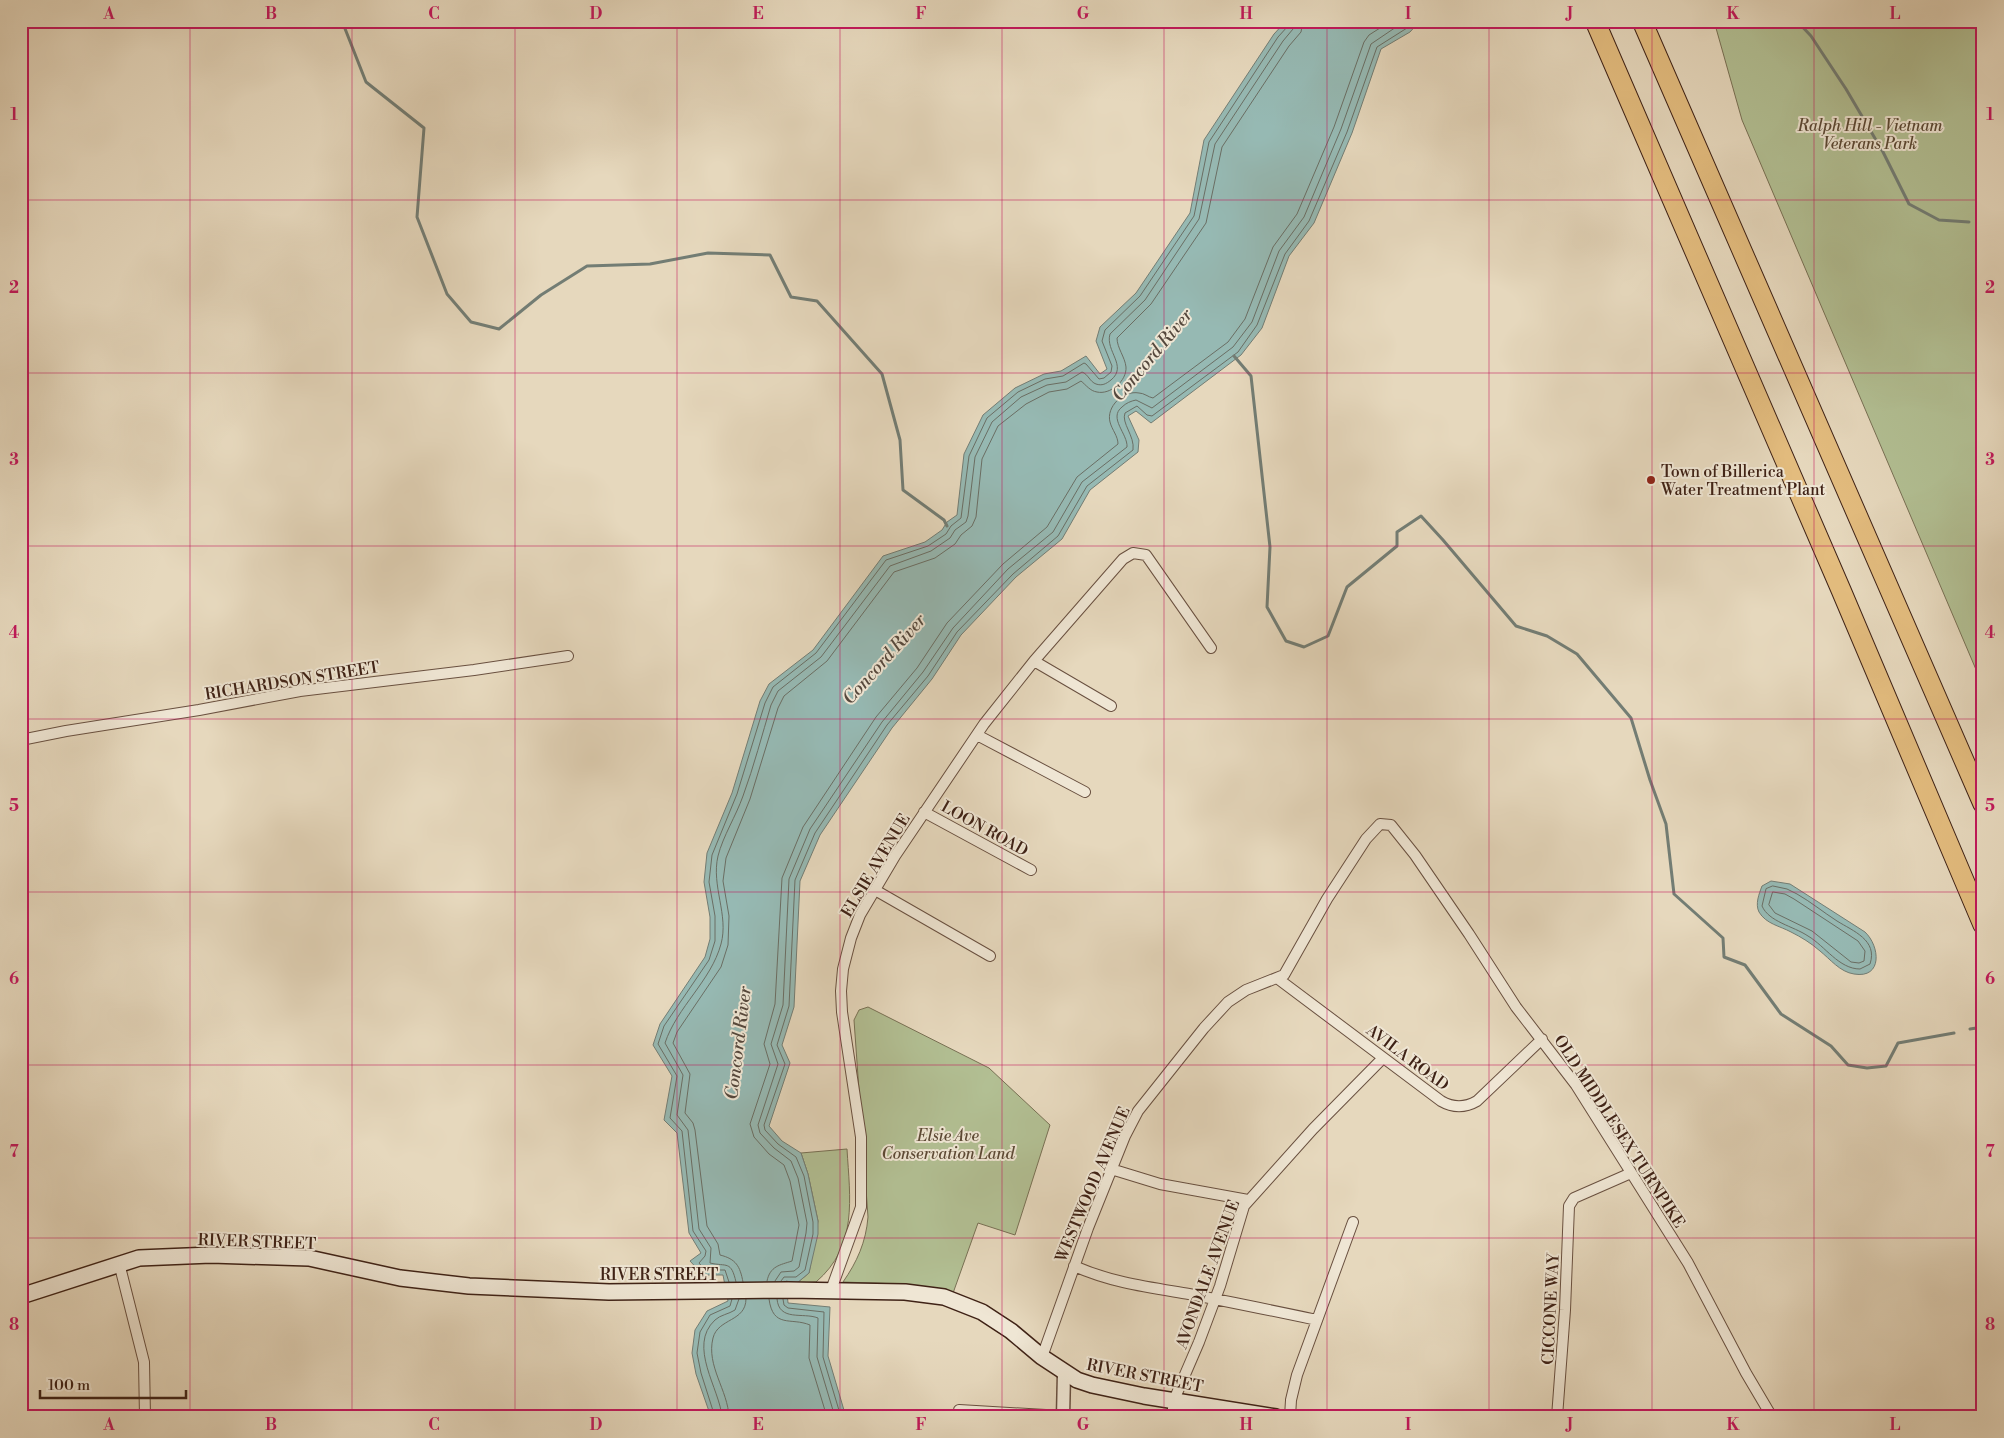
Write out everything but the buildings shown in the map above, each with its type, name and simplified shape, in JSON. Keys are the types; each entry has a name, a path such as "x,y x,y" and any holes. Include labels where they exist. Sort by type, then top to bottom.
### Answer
{"highway":[{"path":"1595,21 1841,590 1983,925"},
{"path":"1642,21 1983,804"}],"main road":[{"name":"RIVER STREET","path":"21,1296 139,1258 211,1255 309,1258 400,1278 459,1285 609,1292 788,1290 905,1292 958,1302 993,1318 1042,1357 1077,1380 1144,1396 1276,1417"}],"street":[{"name":"ELSIE AVENUE","path":"832,1290 862,1206 861,1137 842,1012 841,991 851,938 860,915 924,812 977,735 1034,661 1115,567 1133,553 1146,555 1211,648"},
{"name":"RICHARDSON STREET","path":"21,740 300,691 474,670 568,656"},
{"path":"1034,661 1110,706"},
{"path":"977,735 1085,792"},
{"name":"LOON ROAD","path":"924,812 1031,870"},
{"name":"WESTWOOD AVENUE","path":"1042,1357 1111,1169 1138,1111 1204,1028 1228,1002 1240,993 1284,975 1327,899 1373,830 1380,824 1391,825"},
{"name":"OLD MIDDLESEX TURNPIKE","path":"1391,825 1442,894 1516,1007 1542,1038 1576,1085 1688,1263 1746,1373 1772,1417"},
{"path":"875,890 990,956"},
{"name":"AVILA ROAD","path":"1277,978 1445,1104 1454,1107 1464,1107 1477,1101 1542,1038"},
{"name":"AVONDALE AVENUE","path":"1172,1417 1174,1400 1215,1300 1242,1213 1248,1200 1329,1112 1383,1058"},
{"path":"1111,1169 1160,1184 1248,1200"},
{"name":"CICCONE WAY","path":"1557,1417 1561,1380 1568,1258 1568,1211 1570,1202 1574,1198 1631,1173"},
{"path":"1290,1417 1290,1400 1294,1387 1352,1222"},
{"path":"118,1264 144,1362 145,1417"},
{"path":"1074,1266 1106,1279 1139,1287 1317,1320"},
{"path":"959,1410 1063,1416 1064,1372"}],"green space":[{"name":"Ralph Hill - Vietnam Veterans Park","path":"1714,21 1983,21 1983,686 1742,120"},
{"name":"Elsie Ave Conservation Land","path":"868,1007 989,1068 1050,1125 1015,1235 978,1223 952,1296 900,1284 843,1282 853,1267 860,1251 868,1217 854,1020 859,1010"},
{"name":"Elsie Ave Conservation Land","path":"847,1149 850,1204 845,1237 839,1253 830,1268 816,1282 797,1283 809,1273 818,1221 808,1174 801,1153"}],"water":[{"name":"Concord River","path":"1286,21 1420,21 1410,32 1381,49 1352,133 1314,223 1289,256 1262,328 1241,355 1151,423 1136,411 1128,416 1139,440 1138,452 1090,490 1062,539 1016,577 961,635 932,679 892,728 820,835 800,881 794,1007 782,1045 790,1063 769,1126 782,1141 801,1153 808,1174 818,1221 818,1234 809,1273 797,1283 786,1281 788,1303 830,1307 828,1356 846,1417 711,1417 696,1374 692,1353 695,1330 707,1311 728,1301 723,1275 703,1275 690,1261 701,1253 689,1233 677,1133 664,1120 672,1076 653,1045 660,1024 705,957 710,939 710,917 704,882 707,853 732,793 760,701 769,684 813,650 883,556 925,542 942,530 947,522 957,515 964,454 983,415 1015,388 1044,374 1061,371 1086,356 1100,374 1107,369 1096,341 1100,327 1136,293 1190,213 1204,140 1274,34"},
{"path":"1771,881 1790,884 1865,932 1874,945 1876,953 1874,967 1870,972 1854,974 1844,971 1806,940 1765,919 1759,912 1757,906 1758,899 1762,886"}],"waterway":[{"path":"342,21 366,82 424,128 417,217 447,294 471,322 499,329 541,295 587,266 650,264 708,253 770,255 791,297 817,301 882,374 900,440 903,490 944,520 947,526"},
{"path":"1797,21 1811,36 1846,89 1883,152 1909,204 1939,220 1969,222"},
{"path":"1234,356 1251,376 1270,547 1267,607 1286,641 1304,647 1328,636 1347,587 1397,546 1397,532 1421,516 1516,626 1547,636 1577,654 1631,718 1666,824 1674,894 1723,938 1724,957 1745,965 1781,1014 1831,1046 1848,1065 1867,1068 1886,1066 1898,1043 1954,1033"},
{"path":"1970,1029 1983,1027"}],"place":[{"name":"Town of Billerica Water Treatment Plant","path":"1651,480"}]}
